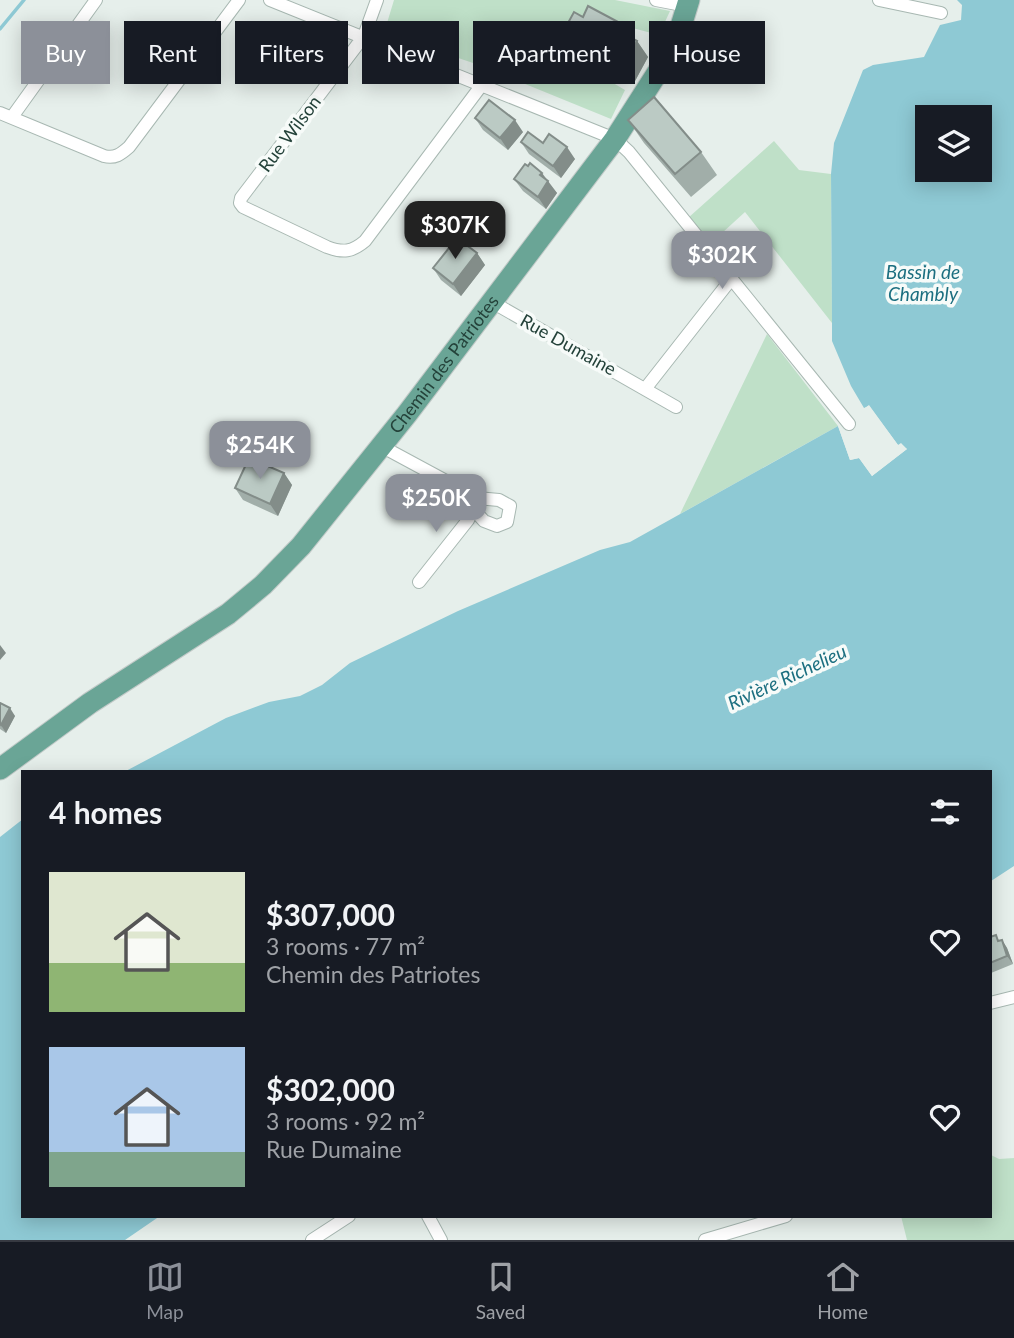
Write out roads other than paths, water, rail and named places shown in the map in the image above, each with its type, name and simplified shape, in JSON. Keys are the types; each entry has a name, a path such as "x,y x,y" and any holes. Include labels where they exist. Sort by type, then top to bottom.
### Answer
{"main road":[{"name":"Chemin des Patriotes","path":"0,769 90,703 191,640 241,604 301,546 381,446 615,139 663,64 681,26 688,3"}],"street":[{"path":"96,0 6,115 110,158 120,155 129,147 239,0"},
{"path":"270,0 362,35"},
{"name":"Rue Wilson","path":"369,21 377,0"},
{"path":"656,0 688,3"},
{"path":"879,0 941,13"},
{"name":"Rue Wilson","path":"362,39 241,198 240,203 243,207 327,247 349,251 365,241 481,86"},
{"path":"459,77 615,139 629,152 849,424"},
{"path":"645,389 732,278"},
{"name":"Rue Dumaine","path":"492,302 676,407"},
{"path":"381,446 475,504 419,582"},
{"path":"992,1002 1014,997"},
{"path":"312,1240 346,1218"},
{"path":"429,1218 441,1240"},
{"path":"705,1240 779,1218"}],"water":[{"path":"957,0 1014,0 1014,866 992,880 992,770 128,770 226,718 269,702 300,696 322,685 350,663 458,611 600,550 630,542 838,426 850,460 859,458 872,476 907,449 898,445 869,406 864,408 851,386 832,341 831,174 834,143 863,70 873,65 924,57 940,25 961,20 962,5"},
{"path":"21,821 21,1218 157,1218 125,1240 0,1240 0,837"}],"waterway":[{"path":"0,29 24,0"}],"water label":[{"name":"Bassin de Chambly","path":"923,283"},
{"name":"Rivière Richelieu","path":"787,677"}]}
